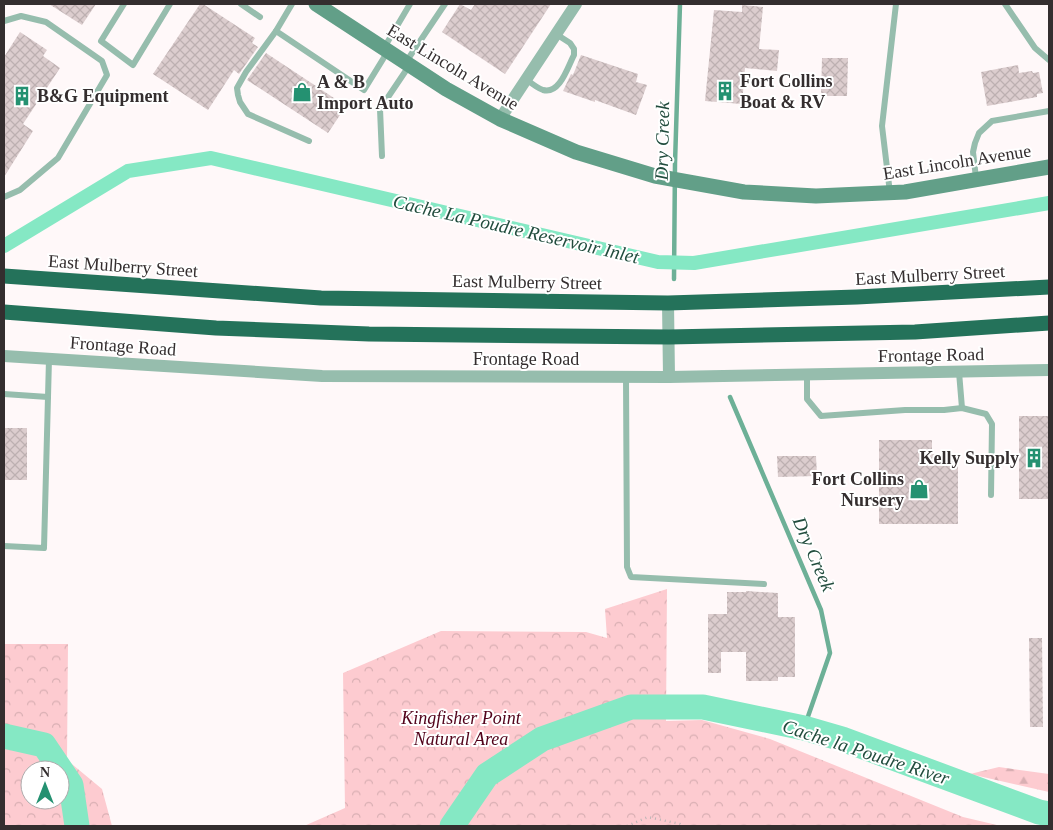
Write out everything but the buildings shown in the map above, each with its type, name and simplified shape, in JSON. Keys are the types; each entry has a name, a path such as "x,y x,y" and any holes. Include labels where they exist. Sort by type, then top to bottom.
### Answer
{"highway":[{"name":"East Mulberry Street","path":"4,276 321,298 668,303 857,297 1049,287"},
{"path":"4,304 101,318"},
{"path":"4,312 216,328 369,334 669,337 915,332 1049,323"}],"street":[{"name":"East Lincoln Avenue","path":"316,4 446,89 500,119 576,152 665,178 744,192 807,196 906,192 1049,167"},
{"path":"500,119 576,4"},
{"path":"668,303 669,377"},
{"name":"Frontage Road","path":"4,356 322,376 669,377 1049,370"}],"lane":[{"path":"124,4 101,41 133,65 170,4"},
{"path":"241,4 260,17"},
{"path":"292,4 237,88 240,102 248,114 308,141"},
{"path":"276,31 364,90 410,4"},
{"path":"382,156 380,109 445,4"},
{"path":"890,193 882,126 896,4"},
{"path":"1005,4 1035,48 1049,60"},
{"path":"4,21 21,16 46,22 102,60 108,75 58,158 20,190 4,197"},
{"path":"526,79 543,90 554,90 558,86 574,55 574,49 570,43 556,34"},
{"path":"976,180 973,152 979,133 992,121 1049,112"},
{"path":"4,546 44,548 49,359"},
{"path":"960,372 962,408"},
{"path":"807,375 807,399 821,416 962,408 986,414 992,424 991,495"},
{"path":"626,376 627,567 631,577 764,584"},
{"path":"4,394 48,397"}],"path":[{"path":"627,826 648,817 683,826"}],"green space":[{"name":"Kingfisher Point Natural Area","path":"667,589 666,721 702,720 770,739 963,817 1001,826 304,826 345,808 343,673 441,631 586,632 607,638 605,609"},
{"path":"4,644 68,644 67,760 20,760 20,810 70,810 70,762 102,789 112,826 4,826"},
{"path":"999,767 1049,774 1049,792 970,774"}],"waterway":[{"name":"Dry Creek","path":"674,279 675,163 680,4"},
{"name":"Cache La Poudre Reservoir Inlet","path":"4,246 128,171 211,158 658,262 694,263 1049,203"},
{"name":"Dry Creek","path":"730,397 821,610 830,653 804,728"},
{"name":"Cache la Poudre River","path":"452,826 487,775 542,739 631,707 703,707 804,728 842,739 1039,812 1049,814"},
{"name":"Cache la Poudre River","path":"4,736 44,745 71,785 77,826"}],"place":[{"name":"Fort Collins Boat & RV","path":"725,91"},
{"name":"A & B Import Auto","path":"302,92"},
{"name":"B&G Equipment","path":"22,96"},
{"name":"Kelly Supply","path":"1034,458"},
{"name":"Fort Collins Nursery","path":"919,489"}]}
